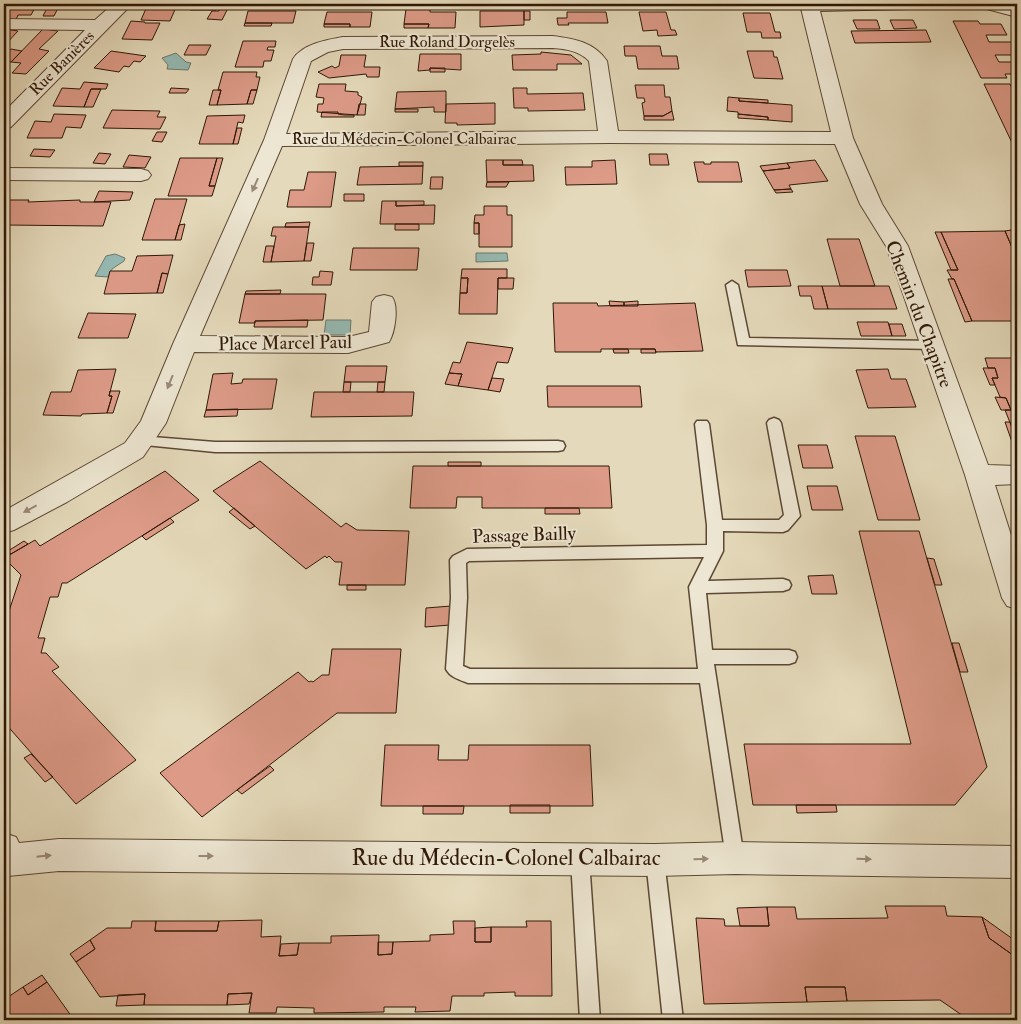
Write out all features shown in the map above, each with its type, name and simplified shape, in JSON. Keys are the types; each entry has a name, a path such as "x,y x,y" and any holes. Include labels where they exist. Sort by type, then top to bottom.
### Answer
{"street":[{"name":"Rue Banières","path":"4,123 123,4"},
{"path":"809,5 909,4"},
{"path":"989,4 1017,12"},
{"name":"Chemin du Chapitre","path":"809,5 843,138 871,204 897,246 934,345 1017,598"},
{"path":"4,24 100,26"},
{"name":"Rue Roland Dorgelès","path":"274,140 302,59 312,51 325,46 343,43 553,42 572,44 585,49 594,55 598,61 609,137"},
{"name":"Rue du Médecin-Colonel Calbairac","path":"4,523 57,495 134,450 153,423 185,344 274,140 609,137 843,138"},
{"path":"4,174 140,175"},
{"name":"Place Marcel Paul","path":"185,344 348,345 380,337 384,302"},
{"path":"978,475 1017,474"},
{"name":"Rue du Médecin-Colonel Calbairac","path":"5,858 59,855 655,860 735,858 1017,862"}],"lane":[{"path":"732,285 742,342 934,345"},
{"path":"715,525 783,526 792,516 774,423"},
{"path":"702,424 715,525 715,551 697,587 707,676 735,858"},
{"path":"140,441 216,447 558,446"},
{"name":"Passage Bailly","path":"707,676 468,676 454,669 459,598 458,560 467,555 715,551"},
{"path":"697,587 782,585"},
{"path":"705,657 789,657"},
{"path":"580,859 590,1020"},
{"path":"655,860 673,1020"}],"water":[{"path":"176,53 186,62 191,63 188,70 167,69 168,65 162,58"},
{"path":"476,253 507,253 508,261 476,262"},
{"path":"115,254 125,258 124,261 112,269 108,277 95,276 106,256"},
{"path":"326,320 351,320 350,335 324,335"}],"building":[{"path":"37,4 31,15 18,15 16,20 4,20 6,5"},
{"path":"148,4 177,5 170,21 141,20"},
{"path":"191,5 217,5 216,10 190,10"},
{"path":"48,6 59,6 54,16 43,16"},
{"path":"221,6 229,6 222,20 207,19 212,11 219,11"},
{"path":"406,9 430,9 430,12 456,12 455,28 428,28 429,24 404,24"},
{"path":"248,11 296,11 293,23 245,23"},
{"path":"480,11 524,11 524,25 480,27"},
{"path":"524,11 530,11 530,20 524,20"},
{"path":"327,12 372,12 370,27 350,27 350,24 324,24"},
{"path":"567,12 606,12 608,23 568,23 569,25 558,25 557,18 567,18"},
{"path":"639,12 666,12 671,30 675,30 677,35 658,36 657,30 643,31"},
{"path":"743,13 770,13 775,32 780,32 781,38 762,38 761,32 747,32"},
{"path":"853,20 877,20 880,29 857,29"},
{"path":"890,20 913,20 917,28 894,29"},
{"path":"131,21 160,23 152,40 122,39"},
{"path":"953,21 978,21 980,24 1001,24 1007,35 986,35 989,42 1011,42 1017,55 995,55 999,62 1017,62 1017,74 1005,74 1007,78 981,78"},
{"path":"245,23 272,23 271,26 244,26"},
{"path":"324,24 350,24 350,27 324,27"},
{"path":"404,24 429,24 428,28 404,28"},
{"path":"4,29 18,31 4,46"},
{"path":"43,29 58,31 39,49 49,51 26,74 12,73 21,63 11,62"},
{"path":"926,30 931,42 855,43 851,31"},
{"path":"243,41 276,41 275,47 268,47 267,50 274,50 271,61 264,61 263,67 235,67"},
{"path":"189,45 211,45 206,55 184,55"},
{"path":"624,46 660,46 662,56 677,56 679,69 638,69 636,56 625,56"},
{"path":"11,49 22,51 11,62 4,60 4,56"},
{"path":"111,51 146,56 140,62 134,61 129,67 124,66 119,72 94,68"},
{"path":"747,51 773,51 774,57 777,57 783,79 754,78"},
{"path":"541,52 571,55 582,64 557,64 557,70 513,70 512,55 541,54"},
{"path":"420,54 461,54 461,70 430,68 430,70 418,71"},
{"path":"341,55 366,55 364,67 380,67 379,77 367,77 366,74 329,78 318,72 332,66 335,68 339,66"},
{"path":"430,68 445,68 445,72 430,72"},
{"path":"223,72 257,72 256,77 260,77 257,90 251,90 247,104 217,105 221,90 218,90"},
{"path":"84,82 108,84 106,89 91,89 84,107 53,106 62,88 80,89"},
{"path":"319,84 346,84 345,91 358,92 358,95 362,97 357,115 317,112 318,104 323,104 324,98 316,97"},
{"path":"984,84 1010,84 1012,88 1017,88 1017,149 1015,149"},
{"path":"635,85 664,85 665,97 670,97 672,111 663,116 644,116 642,103 645,102 644,98 637,98"},
{"path":"171,88 189,89 186,93 169,93"},
{"path":"513,88 527,88 527,94 583,93 585,110 528,111 528,108 514,108"},
{"path":"91,89 101,89 93,107 84,107"},
{"path":"213,90 221,90 217,105 209,105"},
{"path":"251,90 257,90 253,104 247,104"},
{"path":"446,91 446,112 434,112 434,107 395,109 397,92"},
{"path":"728,97 739,98 739,101 792,105 792,122 768,120 768,117 727,111"},
{"path":"739,98 768,100 768,103 739,101"},
{"path":"495,103 495,124 457,125 457,123 445,123 446,104"},
{"path":"359,104 366,104 365,115 357,115"},
{"path":"395,109 418,109 418,112 395,112"},
{"path":"112,110 160,111 157,117 166,117 160,129 103,128"},
{"path":"672,111 674,120 644,120 644,116 663,116"},
{"path":"322,112 338,112 338,114 354,115 354,117 321,117"},
{"path":"54,114 86,115 81,128 66,127 62,138 27,138 35,121 51,122"},
{"path":"738,114 768,117 768,120 738,118"},
{"path":"245,115 243,123 238,122 233,144 199,144 207,116"},
{"path":"237,128 242,128 238,144 233,144"},
{"path":"157,132 167,132 162,142 152,141"},
{"path":"34,149 55,150 50,157 30,156"},
{"path":"99,153 111,154 105,164 93,163"},
{"path":"649,154 667,154 669,165 650,165"},
{"path":"129,155 151,157 145,168 123,167"},
{"path":"180,158 217,158 209,186 215,186 212,196 168,196"},
{"path":"217,158 223,158 215,186 209,186"},
{"path":"486,160 503,160 503,165 533,165 534,181 487,182"},
{"path":"503,160 522,160 523,165 503,165"},
{"path":"615,160 617,184 566,185 565,167 592,167 592,161"},
{"path":"815,160 828,181 789,185 791,189 774,190 763,171 790,168 787,163"},
{"path":"399,162 423,162 423,166 399,166"},
{"path":"694,162 711,164 711,162 738,162 742,182 698,182"},
{"path":"787,163 790,168 763,171 760,166"},
{"path":"423,166 422,184 357,185 360,167"},
{"path":"308,172 336,172 331,207 287,207 290,190 304,190"},
{"path":"431,177 443,177 442,189 430,189"},
{"path":"487,182 509,182 506,187 486,187"},
{"path":"791,189 793,192 776,193 774,190"},
{"path":"99,191 133,192 130,200 94,202"},
{"path":"344,194 364,194 364,201 344,201"},
{"path":"155,199 187,199 175,240 142,240"},
{"path":"9,200 29,200 28,202 80,200 80,202 111,202 103,226 4,225 4,202"},
{"path":"382,201 396,201 396,206 435,205 434,224 380,224"},
{"path":"396,201 424,201 424,205 396,206"},
{"path":"484,206 507,206 507,215 512,215 512,247 479,247 479,223 474,223 475,215 484,215"},
{"path":"310,222 309,227 285,227 286,223"},
{"path":"474,223 479,223 479,234 474,234"},
{"path":"185,224 181,240 175,240 179,225"},
{"path":"395,224 419,224 419,230 395,230"},
{"path":"273,227 309,227 304,261 271,262 276,236 271,236"},
{"path":"1011,230 1017,245 1017,259 1005,231"},
{"path":"1005,231 1017,259 1017,321 972,321 954,279 952,279 947,270 958,270 941,232"},
{"path":"935,232 941,232 958,270 951,270"},
{"path":"827,239 859,239 875,286 840,286"},
{"path":"307,243 314,243 311,261 304,261"},
{"path":"266,246 274,246 271,262 263,262"},
{"path":"353,248 419,248 417,270 350,270"},
{"path":"173,255 168,274 162,273 157,293 104,294 110,271 132,271 137,256"},
{"path":"462,269 507,269 507,278 498,278 497,314 459,314 460,293 467,293 468,278 461,278"},
{"path":"745,270 787,270 791,286 748,287"},
{"path":"320,271 333,272 331,285 312,285 313,277 319,277"},
{"path":"162,273 168,274 163,293 157,293"},
{"path":"461,278 468,278 467,293 460,293"},
{"path":"498,278 514,278 513,289 498,289"},
{"path":"948,279 954,279 972,321 965,322"},
{"path":"798,286 822,286 828,309 814,309 811,296 800,296"},
{"path":"822,286 889,286 897,309 828,309"},
{"path":"281,290 280,294 245,294 246,291"},
{"path":"245,294 326,294 323,320 239,323"},
{"path":"609,301 624,302 624,306 610,306"},
{"path":"638,301 638,306 624,306 624,302"},
{"path":"553,303 597,303 598,306 695,303 703,351 656,352 655,349 601,349 601,352 555,352"},
{"path":"88,313 136,314 128,338 78,338"},
{"path":"308,320 307,327 254,327 255,321"},
{"path":"857,322 888,322 892,336 861,336"},
{"path":"889,324 902,324 906,336 892,336"},
{"path":"467,342 513,348 508,363 497,362 488,390 458,386 462,374 449,373 453,362 460,363"},
{"path":"613,349 628,349 629,353 614,353"},
{"path":"641,349 655,349 656,353 641,353"},
{"path":"985,358 1012,358 1017,360 1017,430 1013,430 1005,410 1011,410 1006,398 1000,397 992,378 998,378 995,368 988,368"},
{"path":"346,366 387,366 385,382 344,382"},
{"path":"983,368 995,368 998,378 992,378 995,385 990,385"},
{"path":"116,369 107,413 82,414 81,416 43,415 51,392 71,392 78,370"},
{"path":"888,369 891,379 906,379 916,407 868,408 856,370"},
{"path":"233,373 231,384 242,383 243,379 277,379 272,409 206,410 213,374"},
{"path":"449,373 462,374 458,386 445,384"},
{"path":"492,378 504,379 500,392 488,390"},
{"path":"344,382 351,382 350,392 343,392"},
{"path":"378,382 385,382 384,392 377,392"},
{"path":"547,386 640,386 642,407 548,407"},
{"path":"110,391 120,391 113,413 107,413 112,396 109,396"},
{"path":"314,392 414,392 412,416 311,417"},
{"path":"995,397 1006,398 1011,410 1001,410"},
{"path":"238,409 237,416 204,417 206,410"},
{"path":"1005,422 1010,422 1013,430 1017,430 1017,442 1012,442"},
{"path":"855,436 895,436 920,520 878,520"},
{"path":"798,445 827,445 833,468 803,468"},
{"path":"260,461 341,527 346,523 357,530 409,531 405,585 339,585 342,562 335,562 329,556 327,558 325,556 306,569 213,491"},
{"path":"448,462 481,462 481,466 448,466"},
{"path":"413,466 609,466 612,508 482,508 482,497 457,497 456,508 410,508"},
{"path":"165,471 199,500 67,583 62,583 58,597 50,597 38,638 45,638 41,653 46,653 59,667 52,671 136,760 76,804 4,722 4,626 21,575 4,558 35,540 40,546"},
{"path":"807,486 837,486 843,510 812,510"},
{"path":"234,508 255,526 250,529 229,512"},
{"path":"545,508 579,508 580,514 545,514"},
{"path":"170,518 174,522 146,540 142,536"},
{"path":"859,531 919,531 987,767 955,805 753,805 744,744 911,744"},
{"path":"24,541 28,544 11,554 8,551"},
{"path":"927,558 934,559 942,585 935,585"},
{"path":"833,575 837,594 812,594 808,576"},
{"path":"347,585 366,585 366,590 347,590"},
{"path":"451,606 450,625 425,627 426,608"},
{"path":"952,643 959,643 968,672 960,672"},
{"path":"332,649 401,649 396,713 337,713 202,817 160,773 298,672 309,682 313,682 322,675 329,675"},
{"path":"385,745 439,745 438,760 468,760 469,745 590,745 593,806 381,806"},
{"path":"31,754 53,777 45,782 24,758"},
{"path":"270,766 274,770 242,794 237,790"},
{"path":"510,805 550,805 550,813 510,813"},
{"path":"796,805 836,805 837,812 797,813"},
{"path":"423,806 464,806 463,814 423,814"},
{"path":"885,906 945,906 947,916 982,917 989,938 1017,958 1017,1020 969,1020 940,1000 847,1001 845,987 805,987 807,1002 704,1004 696,918 724,919 725,926 769,926 767,907 795,907 797,919 888,918"},
{"path":"767,907 769,926 740,926 737,908"},
{"path":"982,917 1017,942 1017,958 989,938"},
{"path":"262,920 261,937 281,936 279,956 297,955 299,943 331,943 331,936 379,935 378,955 392,954 393,942 430,941 430,935 454,934 453,921 475,921 475,942 491,942 491,927 527,927 526,921 551,921 552,996 515,996 515,992 484,993 484,996 452,996 450,1011 415,1012 416,1007 384,1007 384,1012 314,1013 314,1008 277,1007 276,1013 249,1013 252,993 228,994 227,1005 144,1005 145,994 100,997 76,962 95,949 90,940 107,928 131,928 132,921 156,921 155,931 217,931 219,921"},
{"path":"156,921 219,921 217,931 155,931"},
{"path":"491,927 491,942 475,942 475,928"},
{"path":"90,940 95,949 76,962 70,954"},
{"path":"378,942 393,942 392,954 378,955"},
{"path":"299,943 297,955 279,956 281,944"},
{"path":"42,975 47,982 28,995 23,987"},
{"path":"47,982 72,1017 71,1020 4,1020 5,999 23,987 28,995"},
{"path":"805,987 845,987 847,1001 807,1002"},
{"path":"252,993 249,1004 227,1005 228,994"},
{"path":"145,994 144,1005 116,1006 118,995"}]}
